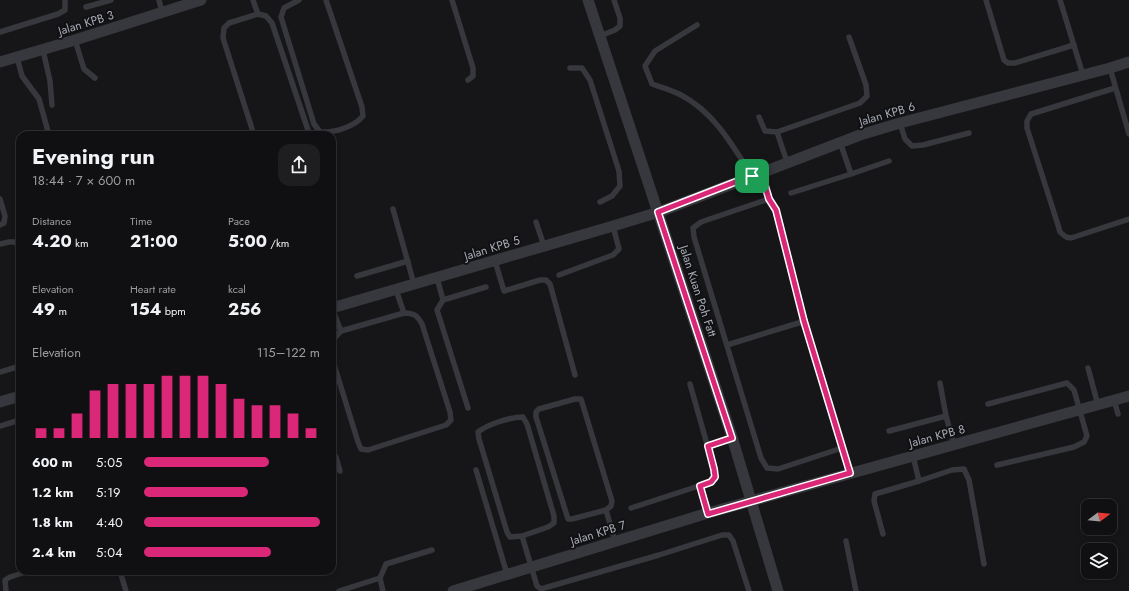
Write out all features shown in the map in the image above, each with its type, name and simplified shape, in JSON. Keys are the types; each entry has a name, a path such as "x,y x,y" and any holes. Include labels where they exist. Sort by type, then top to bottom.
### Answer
{"street":[{"name":"Jalan Kuan Poh Fatt","path":"588,0 732,438 778,591"},
{"name":"Jalan KPB 3","path":"0,62 198,1"},
{"name":"Jalan KPB 6","path":"658,212 840,142 900,123 1129,62"},
{"name":"Jalan KPB 5","path":"336,307 415,285 658,212"},
{"name":"Jalan KPB 8","path":"752,502 850,473 1129,396"},
{"path":"0,402 16,397"},
{"name":"Jalan KPB 7","path":"453,591 615,541 752,502"}],"lane":[{"path":"0,32 58,14 65,10 65,0"},
{"path":"86,7 111,0"},
{"path":"159,0 162,12"},
{"path":"253,0 258,14"},
{"path":"299,0 284,8 281,17 314,124 319,131"},
{"path":"326,0 362,107 363,116 358,122 344,128 331,131"},
{"path":"452,0 473,68 473,76 468,80"},
{"path":"600,36 615,30 620,26 620,18 614,0"},
{"path":"986,0 1004,60 1008,63 1015,63 1074,46"},
{"path":"1060,0 1083,75"},
{"path":"253,131 223,38 224,28 229,23 258,14 266,16 272,23 308,131"},
{"path":"697,25 655,51 645,66 652,84 681,95 707,114 728,137 756,174 776,210 804,321 850,473"},
{"path":"759,117 765,131 777,132 860,103 867,96 866,85 849,37"},
{"path":"75,40 84,69 95,78"},
{"path":"43,50 50,81 52,105"},
{"path":"16,57 22,76 39,99 48,131"},
{"path":"570,68 582,68 590,80 619,171 620,186 612,196 600,202"},
{"path":"1110,68 1129,134"},
{"path":"1115,88 1031,114 1027,121 1027,128 1060,232 1066,237 1071,238 1129,219"},
{"path":"900,123 905,139 912,146 923,146 969,133"},
{"path":"777,132 787,162"},
{"path":"840,142 851,174"},
{"path":"791,193 851,174 888,160"},
{"path":"0,199 5,216 4,223 0,225"},
{"path":"769,199 701,222 693,228 694,237 761,458 767,468 778,469 842,448"},
{"path":"394,209 415,285"},
{"path":"536,222 544,246"},
{"path":"559,275 613,255 619,249 614,226"},
{"path":"0,244 16,242"},
{"path":"357,276 408,261"},
{"path":"494,261 504,291 540,280 546,280 550,284 575,375"},
{"path":"437,278 443,300"},
{"path":"468,408 437,310 443,300 486,287"},
{"path":"396,290 404,313"},
{"path":"336,337 341,331 404,313 412,313 418,316 422,324 450,412 451,420 446,425 368,450 361,449 336,371"},
{"path":"336,318 341,331"},
{"path":"727,345 804,321"},
{"path":"0,372 16,367"},
{"path":"1088,368 1098,404"},
{"path":"940,383 946,416 954,445"},
{"path":"988,404 1067,383 1074,390 1087,436 1084,442 1074,447 996,465"},
{"path":"631,508 711,482 715,477 708,446 690,384"},
{"path":"575,399 581,399 612,501 611,506 606,510 572,519 568,518 536,417 536,412 575,399"},
{"path":"1114,400 1118,414"},
{"path":"889,431 946,416"},
{"path":"516,417 523,417 527,424 554,516 554,523 548,528 522,536 510,537 507,532 478,432 484,428 516,417"},
{"path":"0,426 16,421"},
{"path":"708,446 732,438"},
{"path":"336,456 340,471"},
{"path":"913,456 920,481"},
{"path":"883,534 874,501 875,494 952,470 964,469 969,480 984,564"},
{"path":"476,470 507,574"},
{"path":"700,486 708,514"},
{"path":"606,510 615,541"},
{"path":"522,536 536,586 541,590 729,535 734,541 749,591"},
{"path":"846,541 856,591"},
{"path":"383,591 380,578 386,564 432,550"},
{"path":"6,591 5,580 16,575"},
{"path":"121,575 126,591"},
{"path":"339,591 380,578"}],"route":[{"path":"761,172 769,199 776,210 804,321 850,473 708,514 700,486 711,482 715,477 708,446 732,438 658,212 752,176 761,172"}]}
